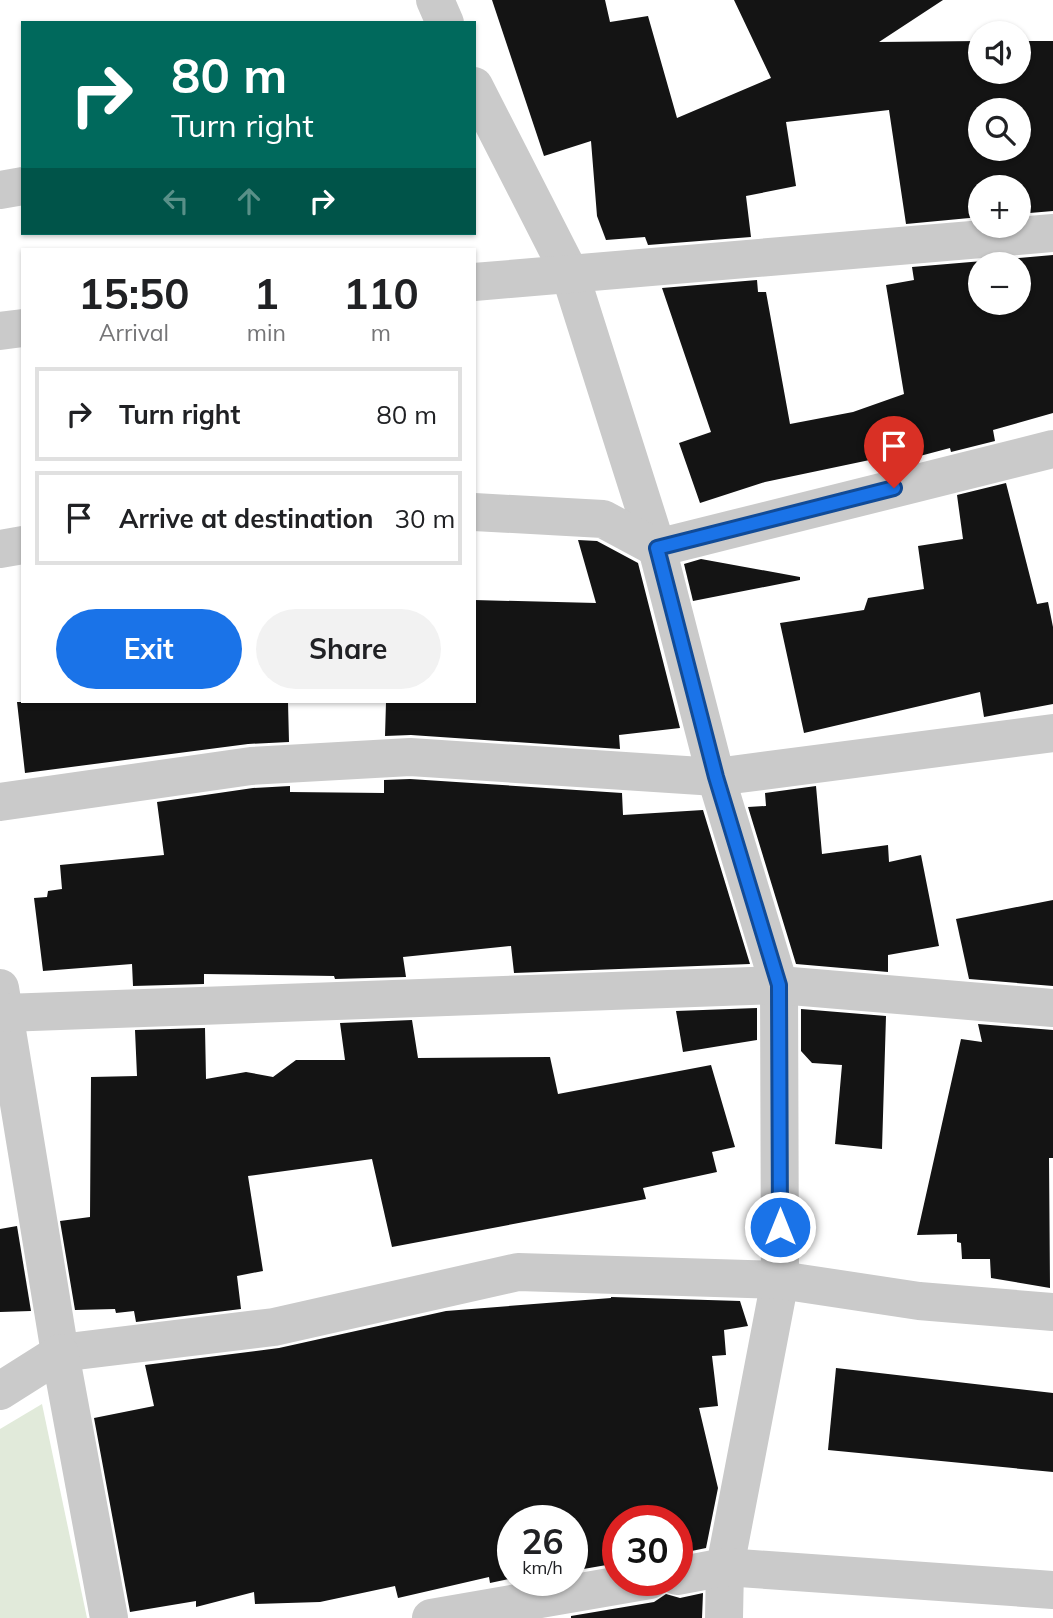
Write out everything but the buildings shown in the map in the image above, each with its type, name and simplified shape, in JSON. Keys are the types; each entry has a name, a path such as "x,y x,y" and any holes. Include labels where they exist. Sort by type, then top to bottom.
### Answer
{"street":[{"path":"435,0 444,21"},
{"path":"478,101 570,274 657,548 716,777 779,985 780,1280 725,1567 723,1618"},
{"path":"0,190 21,186"},
{"path":"476,282 1053,233"},
{"path":"0,331 21,328"},
{"path":"476,512 603,519 657,548 1053,449"},
{"path":"0,550 21,545"},
{"path":"0,802 251,766 410,757 716,777 1053,733"},
{"path":"109,1618 60,1353 2,1000 779,985 1053,1008"},
{"path":"0,1391 60,1353 274,1327 518,1272 780,1280 919,1301 1053,1312"},
{"path":"693,1573 725,1567 1053,1590"},
{"path":"431,1618 602,1588"}],"green space":[{"path":"42,1404 87,1618 0,1618 0,1429"}],"route":[{"path":"780,1227 779,985 716,777 657,548 894,488"}]}
